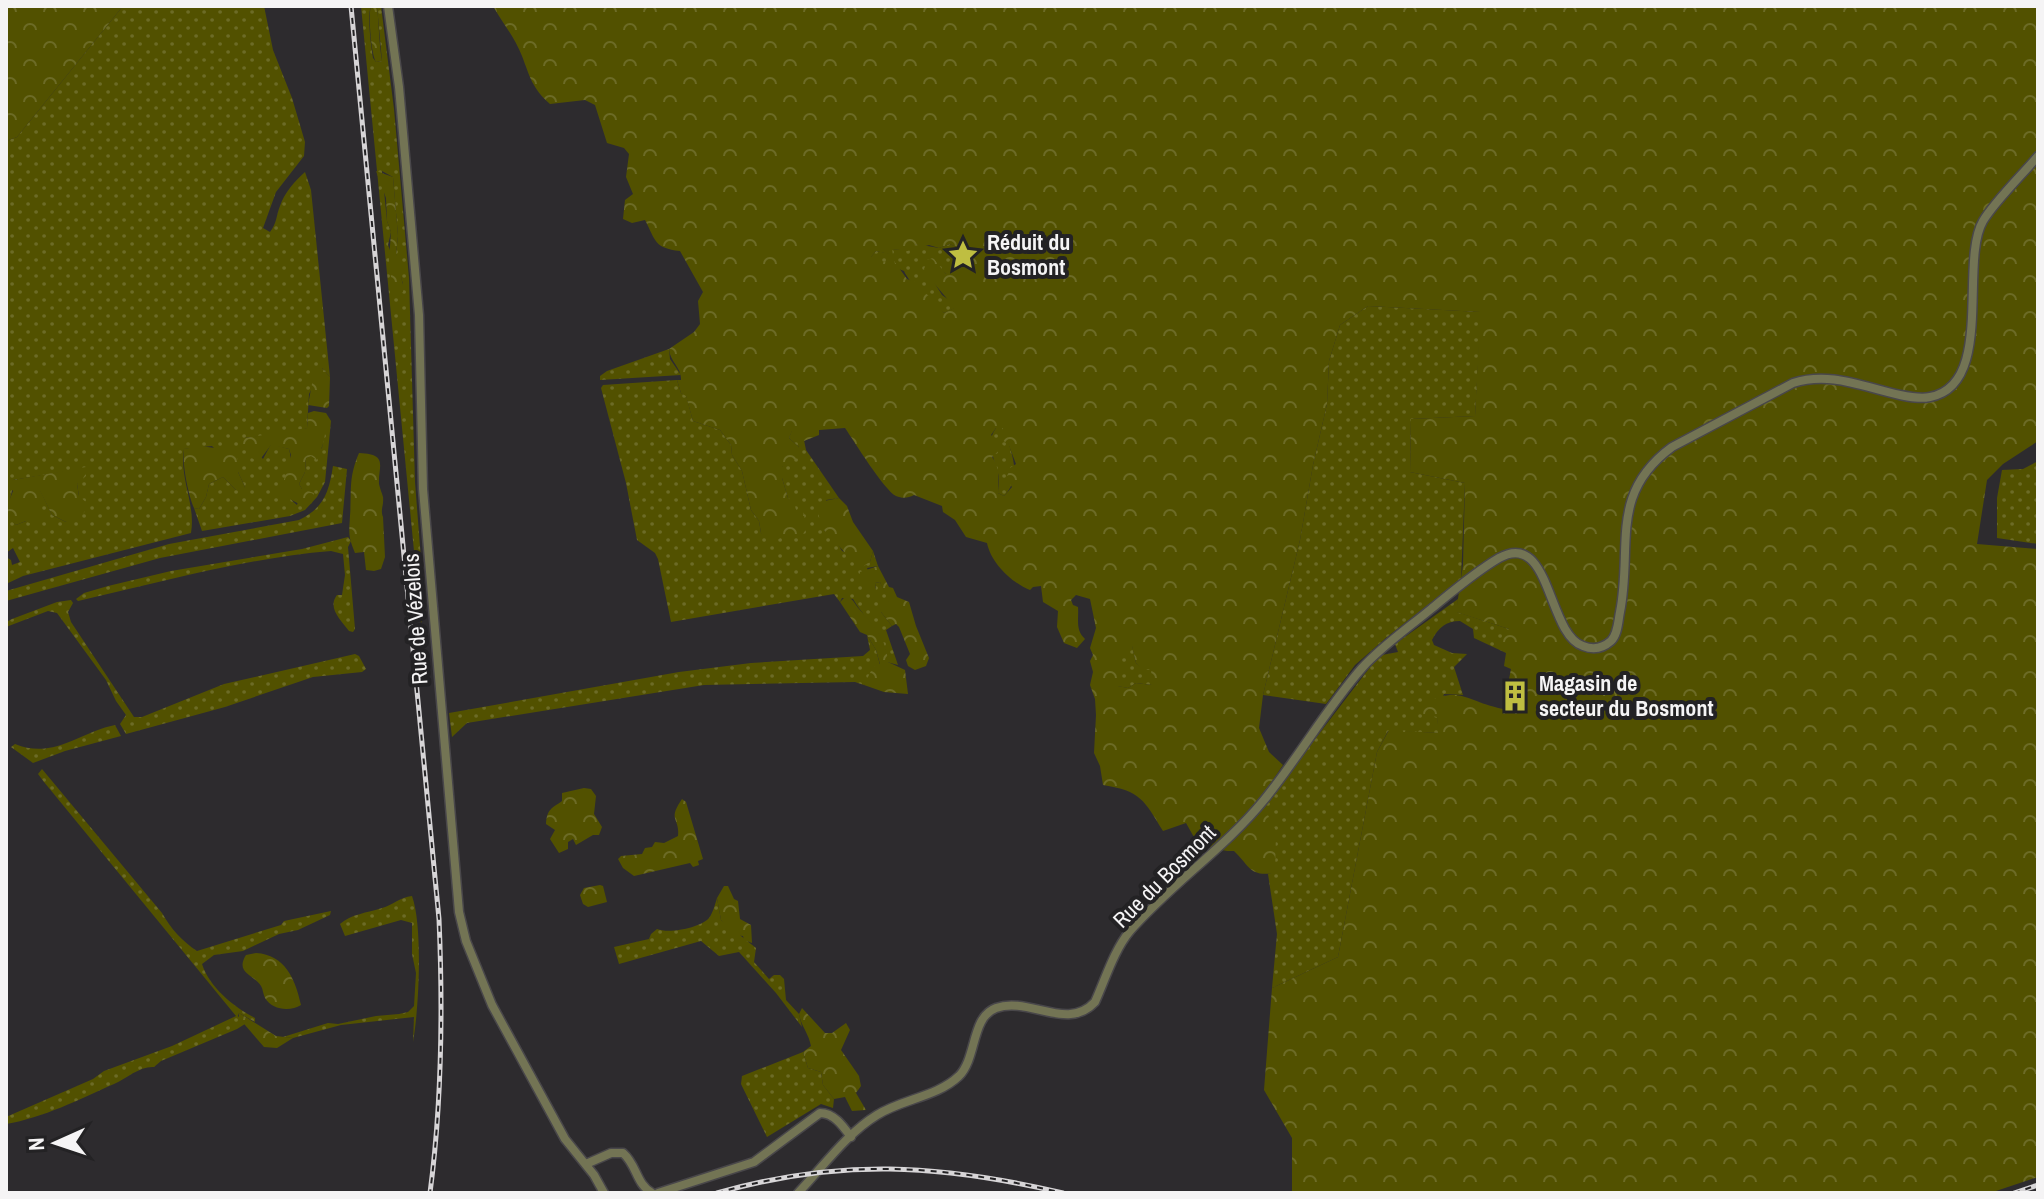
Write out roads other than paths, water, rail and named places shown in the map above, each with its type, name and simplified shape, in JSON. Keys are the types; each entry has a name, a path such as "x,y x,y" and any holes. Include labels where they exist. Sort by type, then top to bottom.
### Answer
{"street":[{"name":"Rue de Vézelois","path":"388,6 400,98 419,315 423,489 459,912 470,954 492,1005 565,1139 604,1193"},
{"name":"Rue du Bosmont","path":"798,1193 869,1121 887,1109 945,1087 955,1080 966,1068 979,1027 991,1010 1006,1005 1076,1015 1087,1010 1095,1002 1128,933 1264,800 1369,662 1502,556 1523,554 1543,572 1560,625 1574,643 1592,650 1609,643 1616,635 1623,597 1624,533 1640,479 1646,469 1672,447 1793,383 1809,378 1838,379 1913,397 1928,398 1947,392 1960,375 1970,341 1976,252 1982,222 2038,156"},
{"path":"586,1164 611,1153 623,1153 632,1162 643,1187 655,1193 754,1162 820,1113 835,1118 851,1137"}],"railway":[{"path":"351,6 439,919 440,1056 430,1193"},
{"path":"717,1193 806,1174 890,1169 974,1176 1063,1193"},
{"path":"2014,1193 2038,1185"}],"place":[{"name":"Réduit du Bosmont","path":"963,255"},
{"name":"Magasin de secteur du Bosmont","path":"1515,696"}]}
